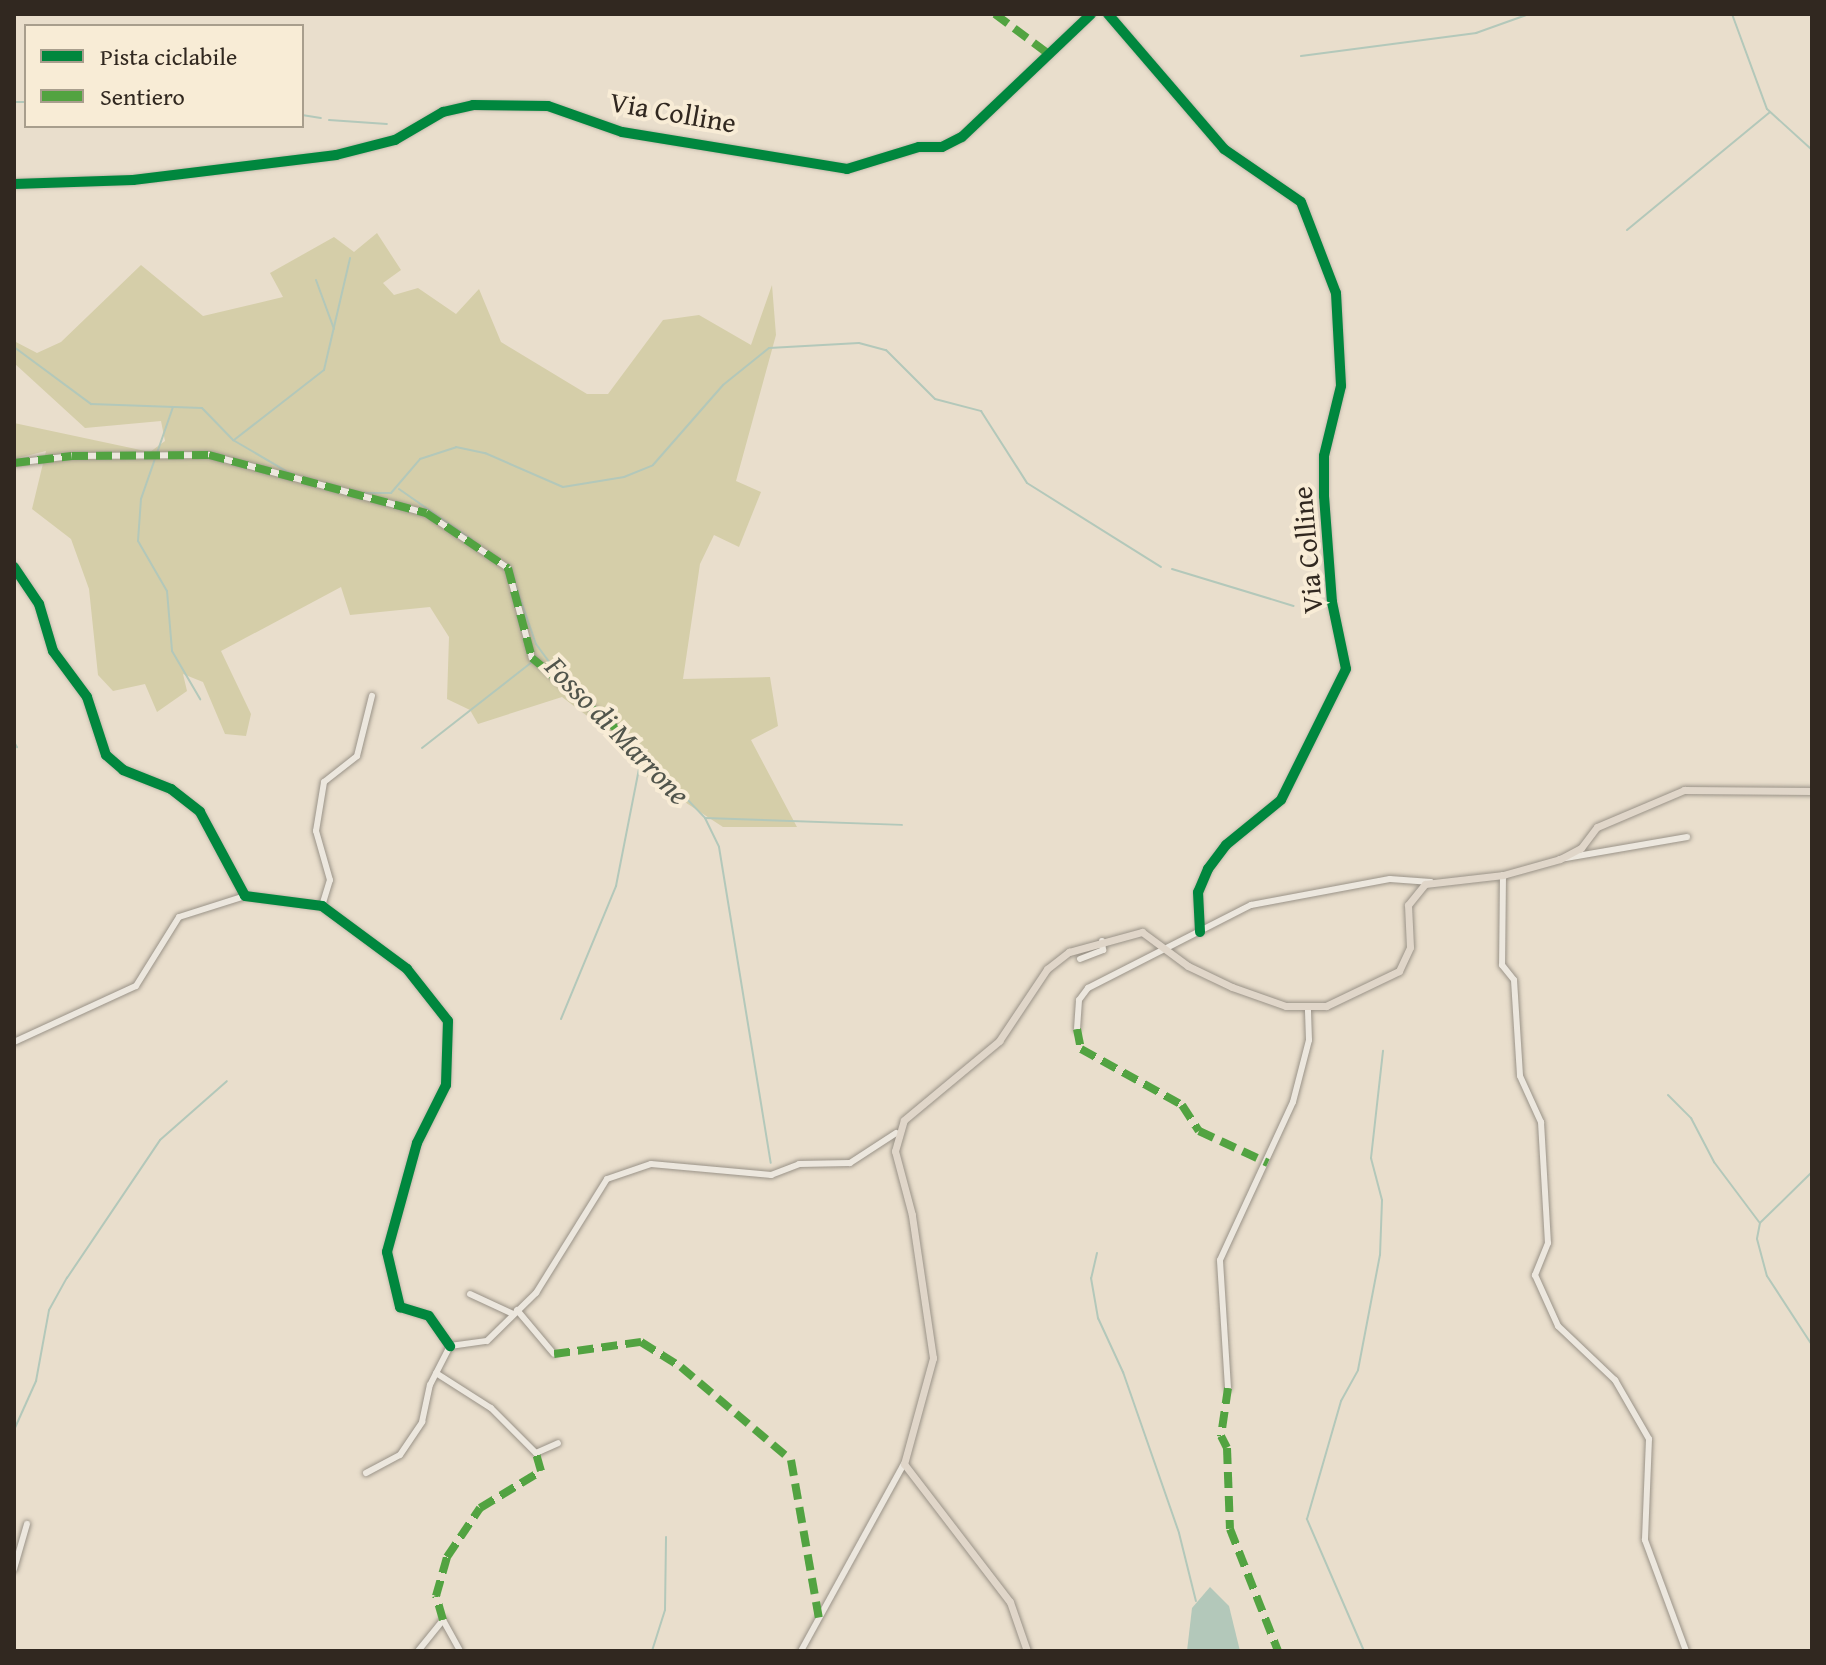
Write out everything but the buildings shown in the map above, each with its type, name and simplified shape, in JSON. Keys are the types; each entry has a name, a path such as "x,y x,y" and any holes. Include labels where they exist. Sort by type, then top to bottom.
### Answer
{"main road":[{"path":"1027,1651 1010,1602 904,1464 933,1358 896,1133 909,1115 999,1041 1052,963 1102,941 1142,932 1206,976 1308,1009 1346,1001 1399,971 1410,947 1408,905 1431,882 1503,875 1560,859 1604,823 1684,790 1812,791"}],"street":[{"name":"Via Colline","path":"14,184 133,180 336,155 395,140 443,112 473,105 548,106 622,132 847,169 919,147 942,147 962,137 1091,14"},
{"name":"Via Colline","path":"1108,14 1224,149 1301,202 1336,293 1341,386 1324,456 1324,496 1332,602 1346,669 1281,800 1208,869 1198,892 1200,932"},
{"path":"14,463 72,456 209,455 426,513 508,568 532,658 619,731"},
{"path":"14,567 39,604 53,651 87,697 106,755 123,770 171,789 200,812 245,896"},
{"path":"322,906 330,880 316,831 324,782 357,756 372,696"},
{"path":"1560,859 1687,837"},
{"path":"1503,875 1502,965 1514,980 1520,1076 1541,1122 1548,1243 1535,1275 1558,1326 1615,1380 1649,1439 1642,1512 1649,1560 1686,1651"},
{"path":"1077,1029 1086,990 1279,895 1390,879 1431,882"},
{"path":"14,1042 136,986 179,917 245,896 322,906 407,969 448,1021 446,1085 417,1143 387,1252 400,1307 429,1316 450,1346"},
{"path":"1080,959 1103,950 1102,941"},
{"path":"1228,1388 1220,1260 1293,1102 1309,1040 1308,1009"},
{"path":"450,1346 487,1341 545,1281 598,1186 621,1173 651,1164 771,1175 805,1163 856,1162 896,1133"},
{"path":"470,1294 515,1312 554,1354"},
{"path":"366,1473 400,1455 422,1422 436,1373 450,1346"},
{"path":"436,1373 491,1408 536,1453 558,1443"},
{"path":"801,1651 904,1464"},
{"path":"14,1569 27,1524"},
{"path":"418,1651 443,1620 460,1651"}],"shaded area":[{"path":"377,233 401,270 383,283 394,295 418,288 456,314 479,289 501,342 587,394 608,394 663,320 699,315 751,345 772,285 776,335 736,481 761,492 739,547 714,535 700,564 683,679 770,677 778,726 751,740 797,827 723,827 642,774 642,757 562,697 478,724 470,710 447,699 449,637 430,607 350,615 341,587 221,651 251,714 246,736 225,734 203,682 183,674 187,691 157,712 145,684 113,691 98,675 89,589 71,539 32,509 46,451 14,459 14,423 150,452 165,441 161,421 85,428 14,363 14,341 37,353 61,342 141,265 203,316 283,297 270,273 334,237 354,252"},
{"path":"1210,1587 1229,1606 1240,1651 1187,1651 1192,1608"}],"waterway":[{"path":"1301,56 1476,33 1529,14"},
{"path":"1732,14 1767,109 1812,150"},
{"path":"14,102 24,102"},
{"path":"1627,230 1770,112"},
{"path":"304,115 321,118"},
{"path":"329,120 387,124"},
{"path":"234,440 324,370 350,258"},
{"path":"316,280 334,329"},
{"path":"361,493 391,493 420,459 456,447 485,453 563,487 624,477 653,465 723,385 769,348 859,343 886,350 935,399 981,411 1027,483 1161,567"},
{"name":"Fosso di Marrone","path":"14,347 91,404 202,408 233,440 293,475"},
{"path":"173,407 141,499 138,541 167,591 172,651 200,699"},
{"name":"Fosso di Marrone","path":"399,489 472,540"},
{"path":"1172,569 1294,606"},
{"name":"Fosso di Marrone","path":"514,581 536,644 561,678"},
{"path":"422,748 532,662"},
{"name":"Fosso di Marrone","path":"572,687 613,722"},
{"name":"Fosso di Marrone","path":"620,729 705,818 719,847 771,1163"},
{"path":"14,742 17,747"},
{"path":"561,1019 616,886 642,754"},
{"path":"705,818 902,825"},
{"path":"1364,1651 1307,1519 1341,1401 1358,1370 1380,1255 1382,1200 1371,1158 1383,1051"},
{"path":"14,1430 36,1381 49,1310 67,1278 160,1140 227,1081"},
{"path":"1668,1095 1691,1118 1714,1162 1759,1222"},
{"path":"1812,1172 1760,1223 1757,1239 1767,1276 1812,1345"},
{"path":"1097,1253 1091,1278 1098,1318 1123,1372 1179,1533 1196,1601"},
{"path":"652,1651 665,1610 666,1537"}],"marked path":[{"path":"995,14 1050,55"},
{"path":"14,463 72,456 209,455 426,513 508,568 532,658 619,731"},
{"path":"1077,1029 1081,1049 1182,1105 1199,1131 1268,1163"},
{"path":"554,1354 641,1342 681,1367 791,1460 819,1618"},
{"path":"1228,1388 1221,1436 1227,1448 1230,1529 1278,1651"},
{"path":"443,1620 436,1596 447,1557 480,1508 541,1471 536,1453"}],"cycle path":[{"path":"14,184 133,180 336,155 395,140 443,112 473,105 548,106 622,132 847,169 919,147 942,147 962,137 1091,14"},
{"path":"1108,14 1224,149 1301,202 1336,293 1341,386 1324,456 1324,496 1332,602 1346,669 1281,800 1226,845 1208,869 1198,892 1200,932"},
{"path":"14,567 39,604 53,651 87,697 106,755 123,770 171,789 200,812 245,896 322,906 407,969 448,1021 446,1085 417,1143 387,1252 400,1307 429,1316 450,1346"}]}
